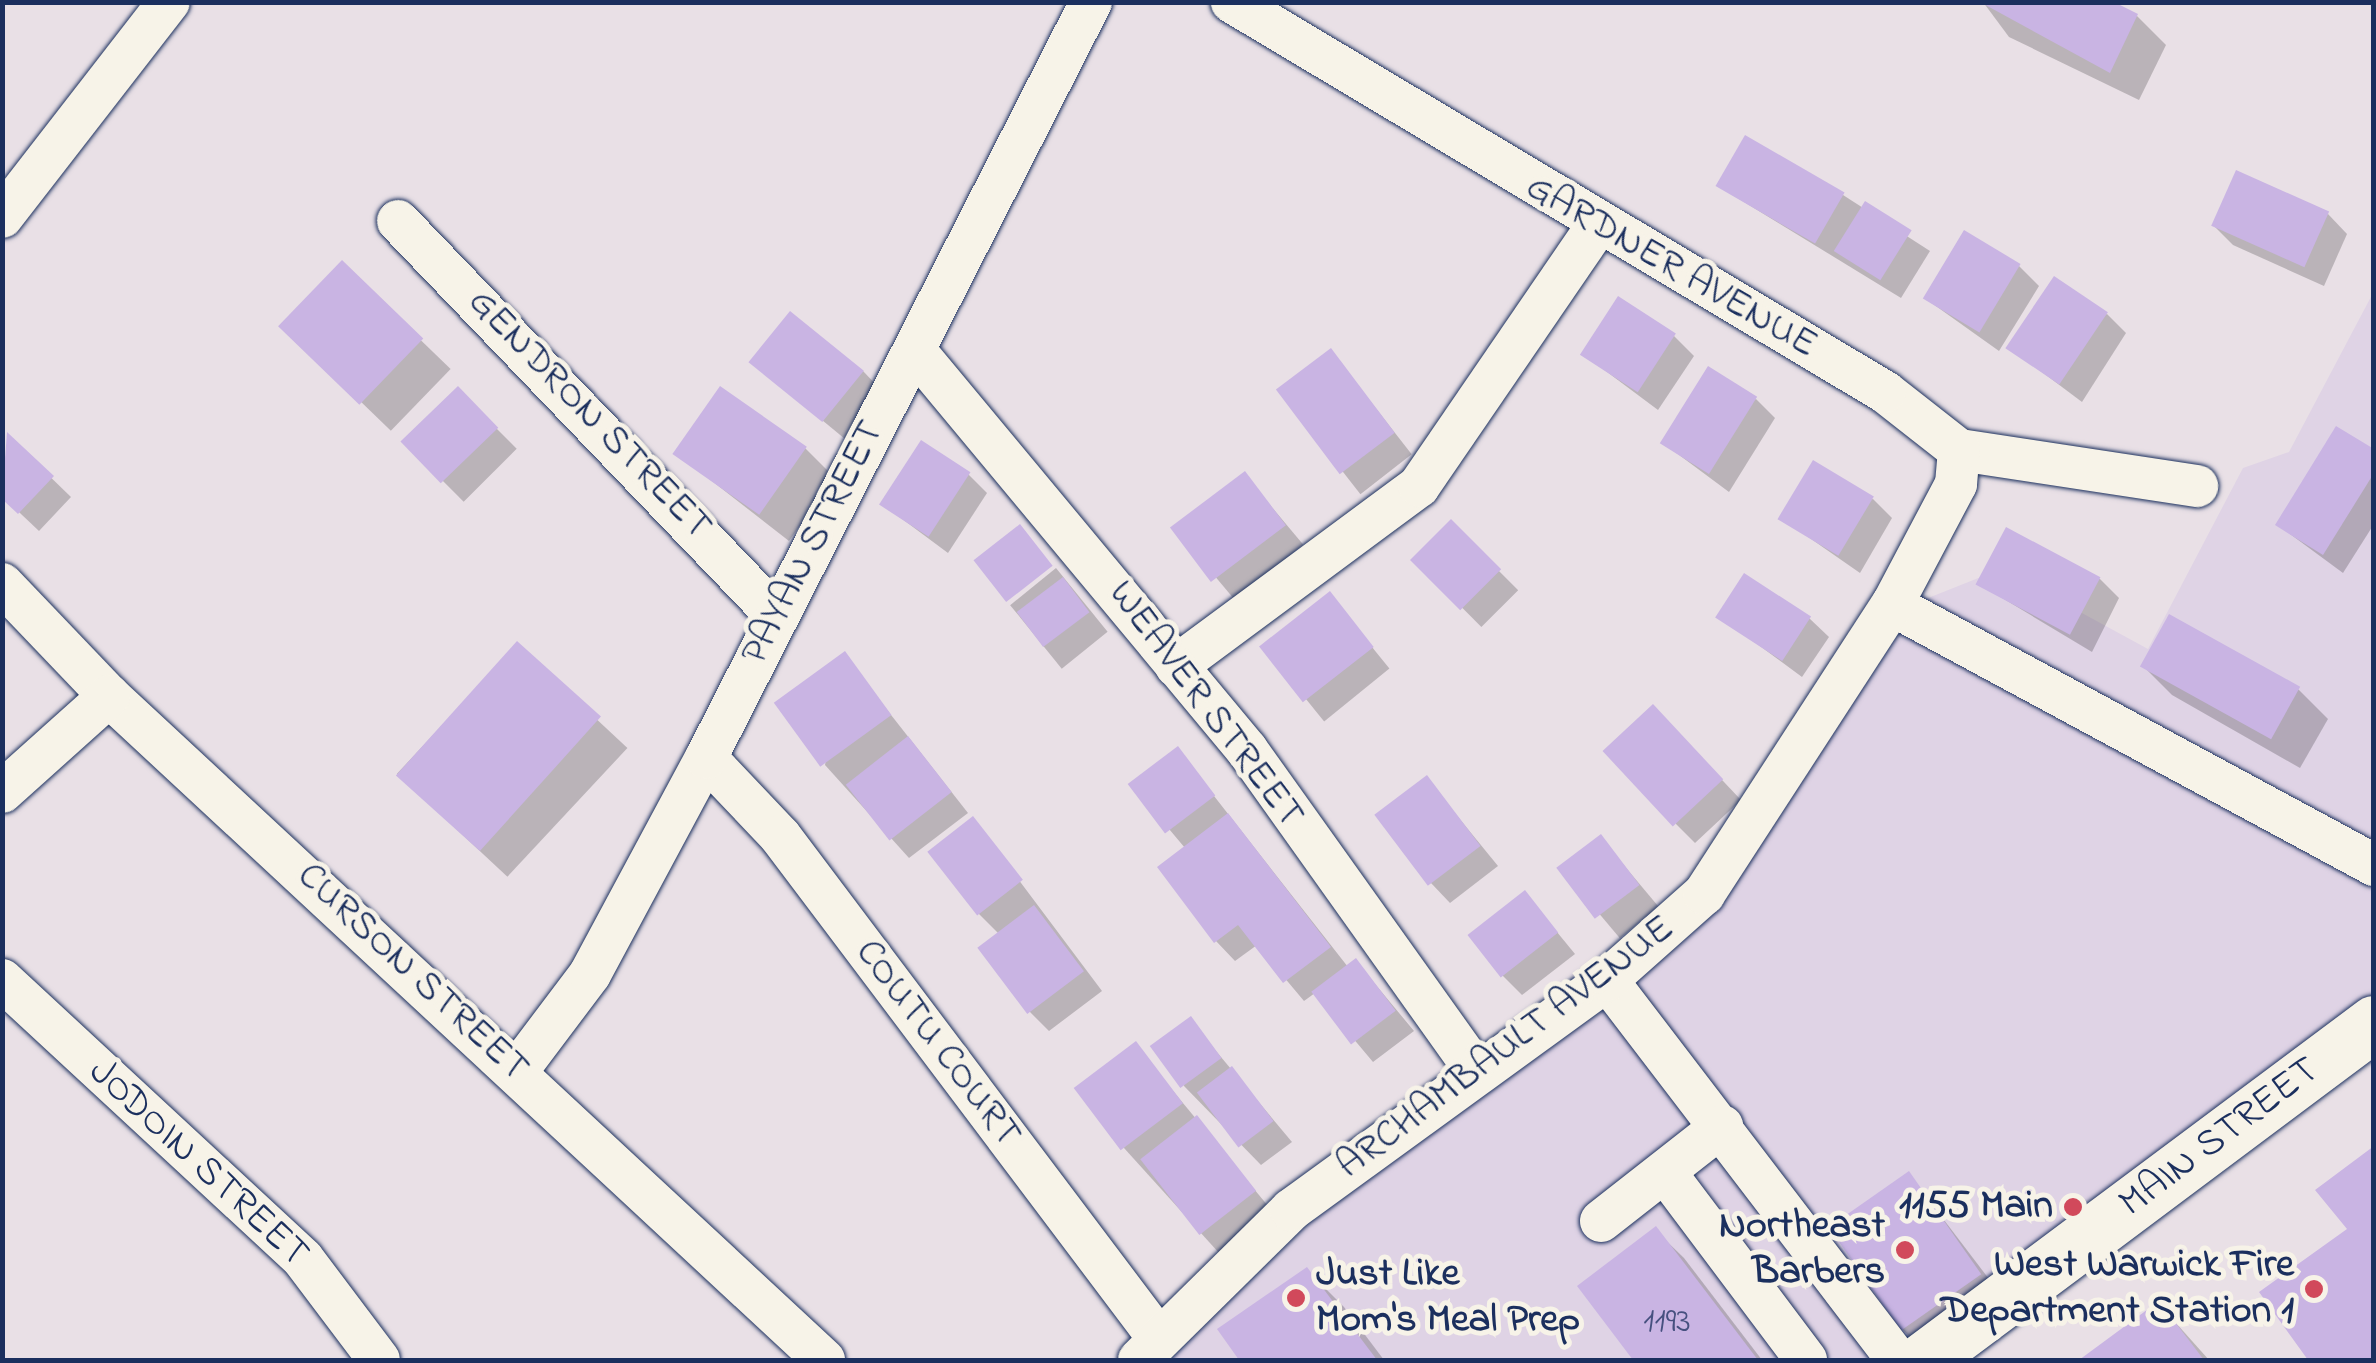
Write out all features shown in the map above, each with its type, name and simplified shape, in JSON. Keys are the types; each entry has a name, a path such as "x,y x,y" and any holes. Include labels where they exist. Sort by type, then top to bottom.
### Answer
{"main road":[{"name":"MAIN STREET","path":"1924,1360 2374,1023"}],"street":[{"path":"2,217 169,2"},
{"name":"PAYAN STREET","path":"517,1071 590,974 706,758 775,614 916,352 1091,2"},
{"name":"GARDNER AVENUE","path":"1232,2 1598,225 1885,392 1959,450"},
{"name":"GENDRON STREET","path":"398,221 775,614"},
{"path":"1176,666 1419,486 1598,225"},
{"name":"WEAVER STREET","path":"916,352 1032,481 1176,666 1247,750 1476,1073"},
{"path":"2196,486 1959,450 1956,484 1892,605 2374,865"},
{"name":"CURSON STREET","path":"2,584 108,696 517,1071 824,1360"},
{"name":"ARCHAMBAULT AVENUE","path":"1149,1350 1291,1210 1608,980 1704,894 1892,605"},
{"path":"2,792 108,696"},
{"name":"COUTU COURT","path":"706,758 780,836 1149,1350"},
{"name":"JODOIN STREET","path":"2,980 304,1259 379,1360"},
{"path":"1608,980 1898,1360"},
{"path":"1601,1221 1722,1126"},
{"path":"1665,1172 1806,1360"}],"shaded area":[{"path":"2373,293 2373,1023 1927,1360 1141,1360 1699,903 1893,612 2001,569 2148,649 2243,468 2289,452"}],"building":[{"path":"1980,2 2114,2 2138,14 2110,73"},
{"path":"1745,135 1845,192 1815,244 1716,186"},
{"path":"2236,170 2329,211 2304,267 2211,226"},
{"path":"1865,201 1912,230 1880,280 1834,251"},
{"path":"1964,230 2021,264 1979,333 1923,299"},
{"path":"342,260 423,338 359,405 278,326"},
{"path":"2054,276 2108,312 2059,384 2005,348"},
{"path":"1618,296 1676,334 1638,392 1580,355"},
{"path":"790,311 864,371 822,422 748,362"},
{"path":"1331,348 1395,433 1340,474 1276,390"},
{"path":"1708,366 1757,397 1709,474 1660,443"},
{"path":"458,386 498,428 441,483 400,442"},
{"path":"720,386 807,447 759,515 672,454"},
{"path":"2336,426 2374,449 2374,473 2323,555 2275,525"},
{"path":"7,432 54,476 18,514 2,499"},
{"path":"921,440 970,472 929,537 879,505"},
{"path":"1813,460 1874,497 1838,556 1777,519"},
{"path":"1245,471 1286,525 1211,582 1170,528"},
{"path":"1451,519 1501,569 1460,610 1410,560"},
{"path":"1020,524 1053,566 1006,602 974,560"},
{"path":"2006,527 2100,577 2070,635 1975,584"},
{"path":"1744,573 1811,617 1782,661 1715,617"},
{"path":"1063,577 1089,612 1043,647 1017,612"},
{"path":"1330,591 1374,647 1303,702 1259,646"},
{"path":"2169,614 2300,687 2271,739 2140,666"},
{"path":"517,641 601,717 480,851 396,776"},
{"path":"845,651 891,715 820,767 774,703"},
{"path":"1653,704 1723,779 1673,826 1603,751"},
{"path":"908,736 952,792 889,841 846,785"},
{"path":"1178,746 1215,796 1165,833 1128,784"},
{"path":"1427,775 1481,846 1428,886 1374,815"},
{"path":"1228,813 1331,947 1283,983 1238,925 1214,943 1157,867"},
{"path":"973,816 1023,880 977,916 927,852"},
{"path":"1601,834 1640,885 1595,919 1556,868"},
{"path":"1525,890 1558,933 1501,977 1467,935"},
{"path":"1034,905 1084,971 1027,1014 977,948"},
{"path":"1356,958 1396,1011 1351,1044 1311,992"},
{"path":"1191,1016 1222,1058 1180,1088 1150,1046"},
{"path":"1136,1041 1183,1103 1121,1150 1074,1088"},
{"path":"1232,1066 1274,1121 1238,1148 1197,1092"},
{"path":"1197,1115 1256,1191 1199,1235 1140,1159"},
{"path":"2374,1146 2374,1360 2308,1360 2259,1292 2347,1229 2315,1190"},
{"name":"Northeast Barbers","path":"1909,1171 1981,1274 1901,1330 1829,1227"},
{"path":"1656,1226 1758,1360 1633,1360 1577,1286"},
{"name":"Just Like Mom's Meal Prep","path":"1307,1267 1377,1360 1239,1360 1217,1329"},
{"path":"2159,1301 2204,1360 2079,1360"}],"place":[{"name":"1155 Main","path":"2073,1207"},
{"name":"Northeast Barbers","path":"1905,1250"},
{"name":"West Warwick Fire Department Station 1","path":"2314,1289"},
{"name":"Just Like Mom's Meal Prep","path":"1296,1298"}]}
